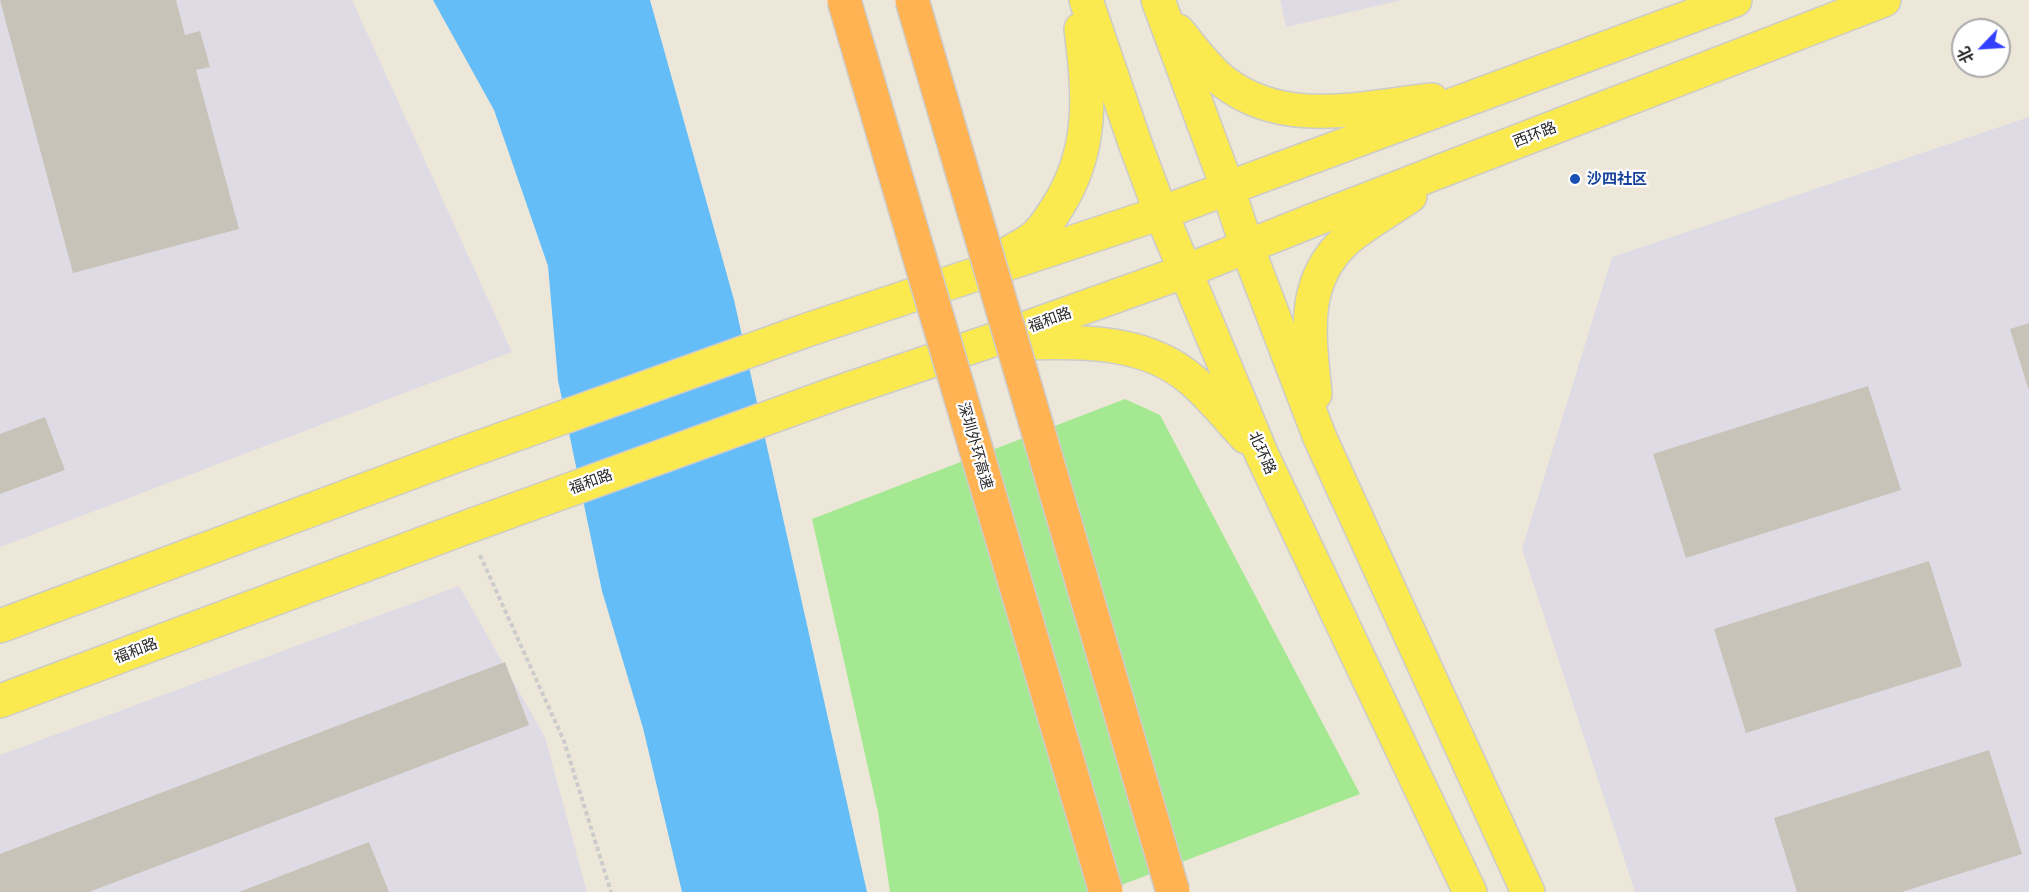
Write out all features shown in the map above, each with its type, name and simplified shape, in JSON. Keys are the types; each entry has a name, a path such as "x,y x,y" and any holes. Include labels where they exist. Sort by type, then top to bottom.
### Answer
{"highway":[{"name":"深圳外环高速","path":"844,0 1106,892"},
{"path":"912,0 1173,892"}],"main road":[{"path":"969,277 1034,238 1064,196 1075,172 1083,147 1088,94 1078,0"},
{"name":"北环路","path":"1086,0 1161,213 1262,455 1470,892"},
{"path":"0,626 458,455 807,330 1228,189 1735,0"},
{"name":"西环路","path":"1186,271 1884,0"},
{"path":"1159,5 1205,65 1224,82 1246,96 1269,106 1320,113 1482,94"},
{"path":"1159,5 1228,189 1247,247 1320,438 1528,892"},
{"path":"1320,438 1309,330 1310,305 1317,281 1329,260 1346,241 1451,167"},
{"name":"福和路","path":"0,701 475,524 831,395 1186,271"},
{"path":"987,342 1108,344 1130,348 1152,356 1190,379 1262,455"}],"path":[{"path":"475,524 564,741 611,892"}],"shaded area":[{"path":"0,0 352,0 512,352 0,547"},
{"path":"1280,0 1402,0 1286,27"},
{"path":"2029,117 2029,892 1635,892 1522,549 1612,257"},
{"path":"459,586 545,737 587,892 0,892 0,755"}],"green space":[{"path":"1125,399 1160,415 1360,794 1103,892 890,892 878,812 812,519"}],"water":[{"path":"433,0 650,0 734,300 867,892 682,892 643,728 602,591 558,380 548,266 494,110"}],"building":[{"path":"0,0 176,0 185,35 200,31 210,67 196,70 239,229 73,273"},
{"path":"2029,323 2029,388 2028,388 2010,329"},
{"path":"1868,386 1901,490 1686,558 1653,454"},
{"path":"45,417 65,470 0,494 0,434"},
{"path":"1929,561 1962,666 1746,733 1714,629"},
{"path":"505,662 529,725 89,892 0,892 0,854"},
{"path":"1989,750 2022,854 1902,892 1797,892 1774,818"},
{"path":"369,842 389,892 239,892"}],"place":[{"name":"沙四社区","path":"1575,179"}]}
